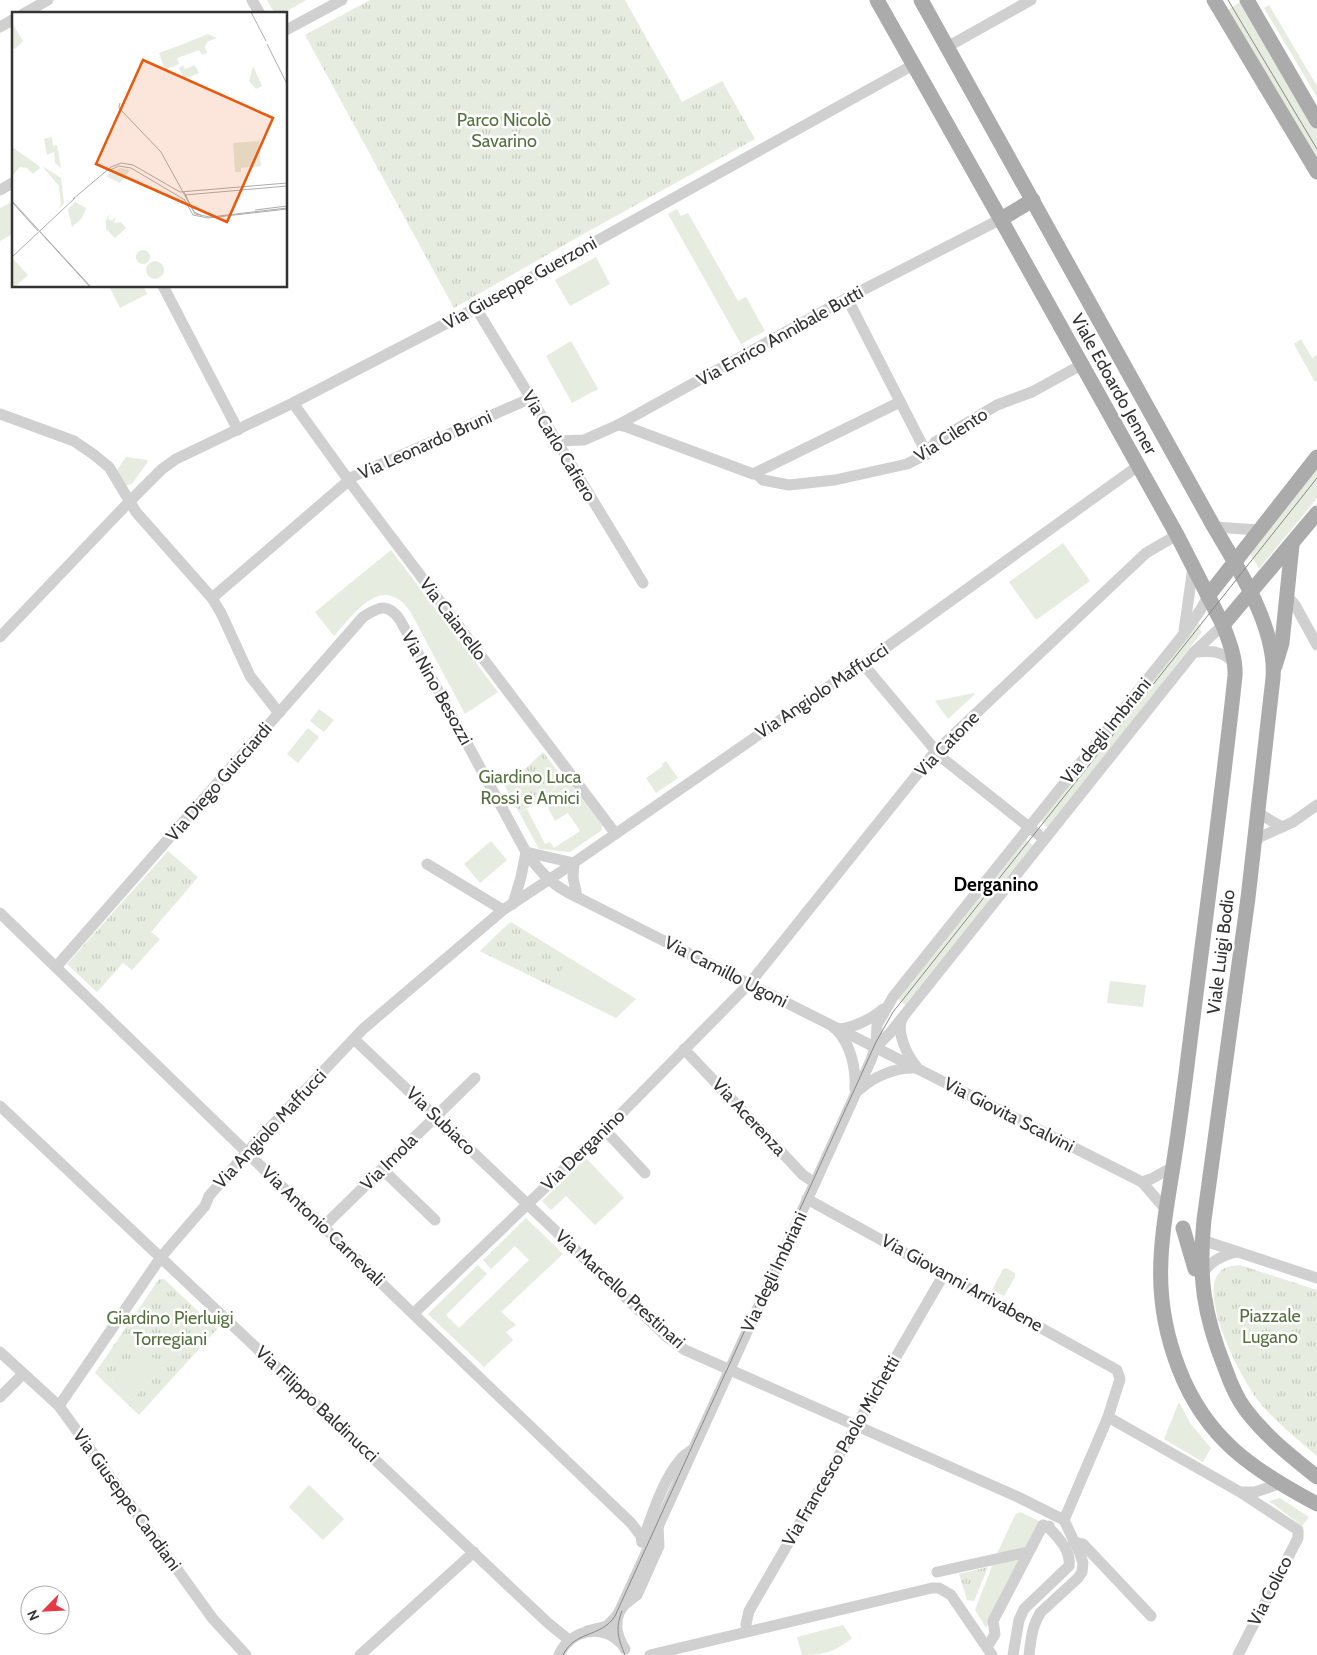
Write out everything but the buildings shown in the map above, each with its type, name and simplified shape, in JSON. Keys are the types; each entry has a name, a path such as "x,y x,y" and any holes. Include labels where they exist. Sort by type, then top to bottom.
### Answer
{"main road":[{"name":"Viale Edoardo Jenner","path":"877,0 1177,535 1223,625 1236,664"},
{"name":"Viale Edoardo Jenner","path":"921,0 1252,592 1272,652 1274,668"},
{"path":"1214,0 1317,172"},
{"path":"1246,0 1317,121"},
{"path":"1001,219 1033,200"},
{"path":"1208,596 1317,457"},
{"path":"1223,625 1317,513"},
{"path":"1274,668 1281,647 1292,545"},
{"name":"Viale Luigi Bodio","path":"1166,1210 1218,833 1236,664"},
{"name":"Viale Luigi Bodio","path":"1202,1240 1254,842 1274,668"},
{"path":"1166,1210 1183,1228 1202,1240 1201,1276 1204,1302"},
{"path":"1166,1210 1161,1247 1161,1292 1166,1328 1180,1372 1196,1404 1218,1434 1247,1462 1279,1484 1317,1504"},
{"path":"1183,1228 1216,1346 1236,1394 1243,1407 1270,1437 1317,1477"}],"street":[{"path":"27,12 48,0"},
{"path":"252,0 259,12"},
{"path":"288,29 342,0"},
{"path":"947,47 1031,0"},
{"path":"0,27 12,20"},
{"name":"Via Giuseppe Guerzoni","path":"0,637 129,502 176,459 293,403 476,308 913,65"},
{"path":"0,190 12,183"},
{"name":"Via Enrico Annibale Butti","path":"556,440 584,440 618,425 848,298 1001,219"},
{"path":"164,288 238,430"},
{"path":"848,298 927,454"},
{"name":"Via Carlo Cafiero","path":"476,308 643,583"},
{"name":"Via Cilento","path":"618,425 755,474 763,480 790,485 834,480 907,464 927,454 935,442 998,405 1032,392 1082,365"},
{"name":"Via Leonardo Bruni","path":"212,598 359,474 530,398"},
{"path":"755,474 900,402"},
{"name":"Via Caianello","path":"293,403 349,481 615,833"},
{"path":"0,414 74,440 109,468 129,502 212,598 221,613 250,676 279,713"},
{"name":"Via Angiolo Maffucci","path":"59,1406 161,1257 205,1206 209,1196 247,1152 354,1038 508,907 863,664 1138,466"},
{"path":"1214,527 1258,530"},
{"name":"Via Catone","path":"750,983 935,752 1146,552 1177,535"},
{"path":"1183,635 1193,567"},
{"name":"Via degli Imbriani","path":"833,1027 842,1029 864,1021 879,1013 888,1004 1183,635 1208,596"},
{"path":"1287,596 1295,605 1317,645"},
{"name":"Via Diego Guicciardi","path":"56,967 363,618 380,608 386,608"},
{"name":"Via Nino Besozzi","path":"386,608 396,614 400,620 526,852 539,871 548,880"},
{"name":"Via degli Imbriani","path":"875,1048 887,1037 1194,652 1223,625"},
{"path":"1194,652 1214,651 1236,664"},
{"path":"863,664 941,758 1044,839"},
{"path":"1254,842 1260,837 1293,822 1317,806"},
{"path":"1258,810 1263,816 1282,827"},
{"path":"427,864 508,907 521,876 526,852 574,863 573,877 577,897"},
{"name":"Via Camillo Ugoni","path":"548,880 577,897 875,1048"},
{"name":"Via Antonio Carnevali","path":"0,913 413,1314 631,1522 641,1536 642,1542"},
{"name":"Via Derganino","path":"413,1314 605,1130 750,983"},
{"name":"Via degli Imbriani","path":"626,1652 616,1630 620,1610 853,1100 875,1048 877,1026 888,1004"},
{"path":"903,1017 900,1027 904,1042 913,1063 919,1069"},
{"name":"Via degli Imbriani","path":"833,1027 843,1038 852,1060 856,1082 853,1100"},
{"name":"Via Subiaco","path":"354,1038 529,1204"},
{"name":"Via Giovita Scalvini","path":"875,1048 1142,1182 1166,1210"},
{"name":"Via Acerenza","path":"684,1049 803,1175 815,1183"},
{"name":"Via degli Imbriani","path":"853,1100 863,1086 879,1077 909,1068 919,1069"},
{"name":"Via Imola","path":"324,1226 475,1078"},
{"name":"Via Filippo Baldinucci","path":"0,1106 569,1640"},
{"path":"605,1130 645,1173"},
{"path":"1142,1182 1173,1167"},
{"path":"382,1169 435,1220"},
{"name":"Via Giovanni Arrivabene","path":"807,1200 1116,1368 1120,1379 1108,1417"},
{"name":"Via Marcello Prestinari","path":"529,1204 667,1336 685,1350 1018,1497 1064,1520"},
{"path":"1202,1240 1317,1278"},
{"path":"1201,1276 1216,1259 1237,1252"},
{"name":"Via Francesco Paolo Michetti","path":"747,1631 746,1624 749,1611 944,1274"},
{"name":"Via Giuseppe Candiani","path":"0,1352 59,1406 213,1619 246,1655"},
{"path":"0,1397 23,1374"},
{"path":"1082,1572 1082,1564 1064,1520 1108,1417 1272,1511"},
{"name":"Via degli Imbriani","path":"641,1563 643,1557 642,1542 652,1514 670,1475 680,1459 696,1444"},
{"path":"1240,1492 1260,1491 1279,1484"},
{"path":"1260,1491 1265,1503 1272,1511"},
{"name":"Via Colico","path":"1238,1655 1298,1538 1299,1532 1296,1527 1272,1511"},
{"name":"Via degli Imbriani","path":"569,1640 587,1631 607,1626 620,1610 637,1595 660,1546 659,1524"},
{"path":"991,1651 995,1634 993,1622 1043,1525 1049,1527 1066,1550 1070,1560 1069,1566 1024,1609 1019,1620 1013,1655"},
{"path":"1074,1542 1083,1544 1151,1616"},
{"path":"360,1655 474,1552"},
{"path":"937,1572 1028,1552"},
{"path":"1029,1655 1032,1631 1037,1617 1082,1572 1101,1563"},
{"path":"650,1655 932,1588 939,1588 951,1595 991,1651 1003,1655"},
{"path":"587,1631 609,1634 618,1640 626,1652"},
{"path":"559,1655 569,1640"}],"green space":[{"path":"267,0 306,0 285,12 274,12"},
{"name":"Parco Nicolò Savarino","path":"370,0 625,0 682,102 722,81 755,139 454,308 305,35"},
{"path":"1242,1 1317,130 1317,159 1226,11"},
{"path":"1269,5 1317,86 1317,97 1264,8"},
{"path":"12,202 12,234 0,241 0,208"},
{"path":"677,209 681,216 688,213 738,301 746,297 765,331 741,344 668,214"},
{"path":"596,257 610,284 570,306 555,280"},
{"path":"110,288 144,288 147,294 120,308"},
{"path":"1301,339 1312,358 1317,355 1317,380 1315,382 1294,344"},
{"path":"571,341 598,389 572,403 546,356"},
{"path":"126,457 147,460 147,463 132,484 124,486 115,473"},
{"path":"1317,468 1317,498 1259,569 1250,553"},
{"path":"1063,543 1090,581 1036,620 1009,582"},
{"path":"391,550 498,692 465,714 410,611 400,600 389,595 379,596 369,601 350,617 334,636 315,612"},
{"path":"1197,622 1201,626 1200,630 1202,632 1162,683 1164,685 1047,827 1041,819"},
{"path":"974,693 948,719 935,701"},
{"path":"319,709 334,720 324,732 310,721"},
{"path":"308,728 319,737 298,763 287,754"},
{"name":"Giardino Luca Rossi e Amici","path":"543,752 563,778 544,800 519,812 502,781 526,768"},
{"path":"666,761 678,778 656,793 646,778 663,766 662,764"},
{"path":"565,777 602,825 602,830 570,852 539,849 519,812 527,809 545,844 550,842 554,848 580,831 568,813 555,821 544,800"},
{"path":"1026,840 1033,845 905,1005 898,999"},
{"path":"491,841 507,860 480,883 464,864"},
{"path":"168,851 198,877 151,932 160,939 132,970 123,963 97,992 67,964"},
{"path":"511,922 636,999 616,1018 480,951"},
{"path":"509,923 565,959 555,988 480,951"},
{"path":"1110,981 1146,985 1143,1007 1107,1003"},
{"path":"586,1158 624,1198 595,1225 566,1196 551,1210 542,1201"},
{"path":"526,1218 563,1254 501,1312 516,1325 506,1332 513,1340 484,1367 428,1314 478,1265 487,1274 446,1315 459,1328 529,1260 515,1246 491,1269 483,1260"},
{"name":"Piazzale Lugano","path":"1240,1265 1317,1290 1317,1456 1280,1424 1260,1403 1243,1377 1225,1339 1214,1300 1214,1285 1219,1273 1223,1269"},
{"path":"1006,1268 1015,1273 1015,1277 1004,1296 992,1290 1003,1269"},
{"name":"Giardino Pierluigi Torregiani","path":"159,1279 164,1279 217,1329 139,1415 95,1373","holes":["142,1347 163,1367 132,1400 111,1380"]},
{"path":"142,1346 164,1366 132,1400 111,1380"},
{"path":"1179,1402 1190,1423 1211,1448 1203,1462 1164,1439"},
{"path":"309,1485 344,1519 323,1540 289,1507"},
{"path":"1280,1498 1309,1517 1302,1526 1269,1501"},
{"path":"1020,1512 1041,1522 1027,1549 996,1556 1015,1515"},
{"path":"1025,1554 986,1628 975,1610 994,1561"},
{"path":"988,1567 974,1601 967,1600 959,1574"},
{"path":"843,1625 852,1638 846,1643 828,1652 802,1655 797,1637"}],"tram line":[{"path":"1228,0 1317,149"},
{"path":"563,1655 574,1641 603,1628 615,1616 876,1042 893,1012 1317,478"},
{"path":"622,1611 618,1633 625,1655"}],"district":[{"name":"Derganino","path":"996,884"}]}
